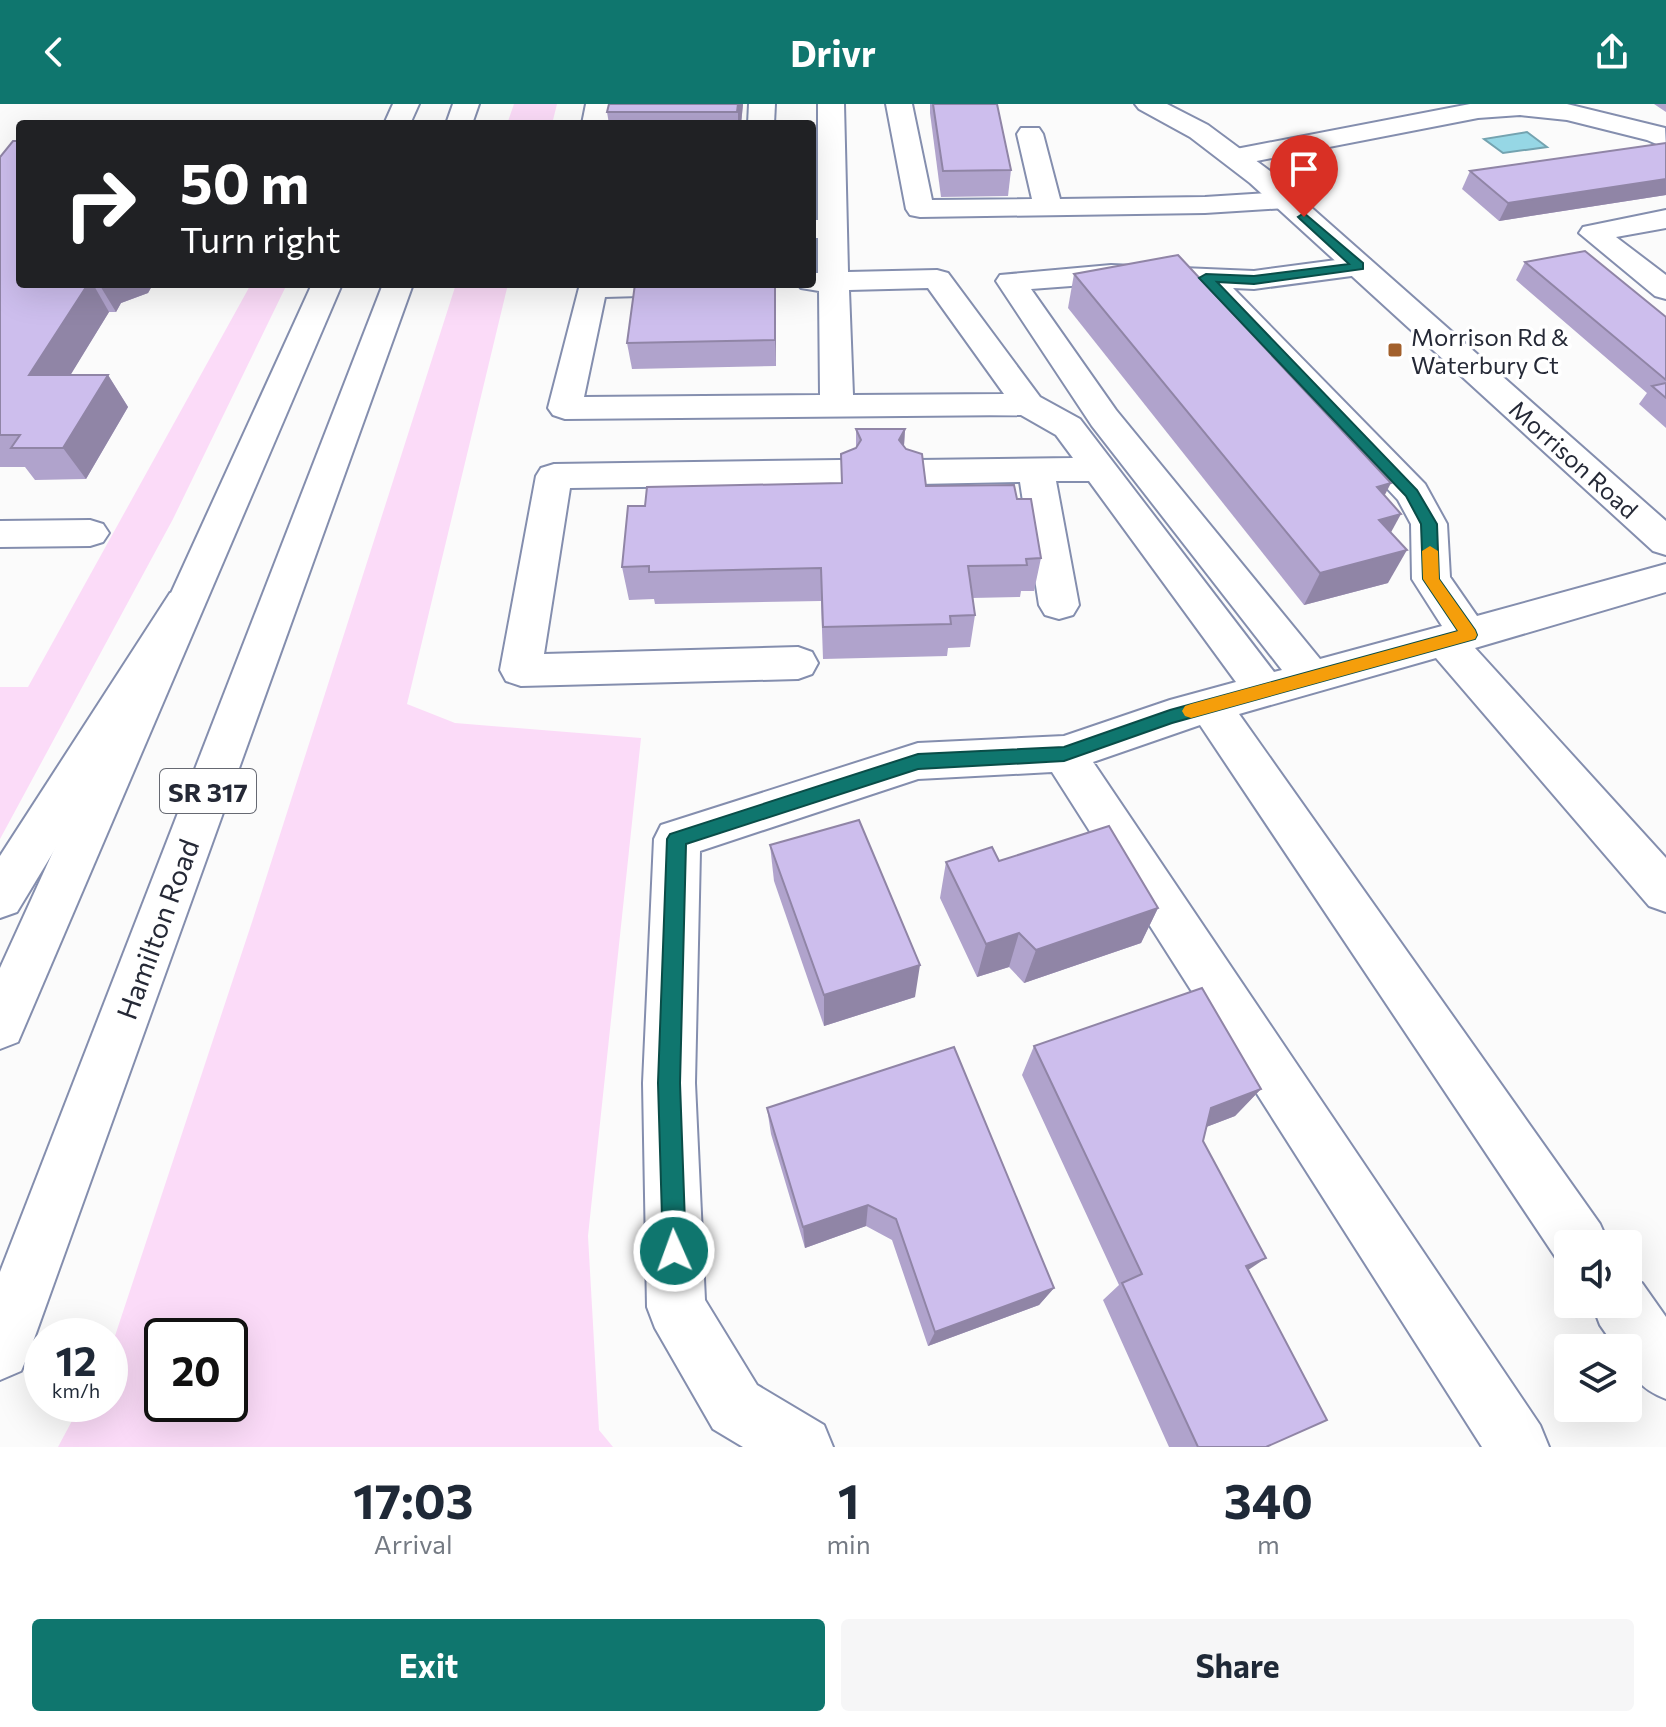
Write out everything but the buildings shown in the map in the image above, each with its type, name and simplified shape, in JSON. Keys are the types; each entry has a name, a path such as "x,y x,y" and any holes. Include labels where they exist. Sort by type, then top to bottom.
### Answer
{"main road":[{"path":"831,104 822,229 824,282 837,404"},
{"path":"899,104 920,209 1205,205 1286,200"},
{"name":"Morrison Road","path":"1148,104 1199,131 1236,157 1666,542"},
{"path":"1390,104 1413,123"},
{"path":"1590,118 1606,107 1623,104"},
{"path":"1236,157 1413,123 1474,107 1520,107 1590,118 1656,134 1666,140"},
{"path":"1030,134 1048,207"},
{"path":"1663,284 1593,233 1666,219"},
{"path":"1312,678 1104,418 1011,281 1111,274 1254,280 1359,266"},
{"path":"1206,278 1412,493 1429,524 1431,579 1457,638 1666,891"},
{"path":"824,282 937,279 1028,404 1068,427 1265,691"},
{"path":"0,1025 325,288"},
{"name":"Hamilton Road","path":"0,1350 397,288"},
{"path":"592,288 565,408 1028,404"},
{"path":"1036,469 1059,605"},
{"path":"918,472 1099,469"},
{"path":"798,663 521,670 554,476 840,472"},
{"path":"0,534 90,533"},
{"path":"802,1447 735,1407 676,1307 669,1083 677,839 918,761 1064,754 1210,706 1666,578"},
{"path":"0,897 184,603"},
{"path":"1210,706 1570,1230"},
{"path":"1064,754 1518,1447"},
{"path":"1631,1318 1666,1369"}],"shaded area":[{"path":"514,104 557,104 553,120 508,120"},
{"path":"249,288 285,288 173,519 0,839 0,687 28,687"},
{"path":"455,288 507,288 407,704 455,723 641,738 588,1236 599,1430 613,1447 58,1447 71,1422 128,1422 128,1318 121,1318 253,919"}],"water":[{"path":"1527,132 1547,147 1503,153 1484,139"}],"slow traffic":[{"path":"1191,711 1469,635 1431,579 1430,551"}],"place":[{"name":"Morrison Rd & Waterbury Ct","path":"1395,350"}],"route":[{"path":"674,1251 669,1083 677,839 918,761 1064,754 1170,717 1469,635 1431,579 1429,524 1412,493 1206,278 1254,280 1359,266 1304,217"}]}
